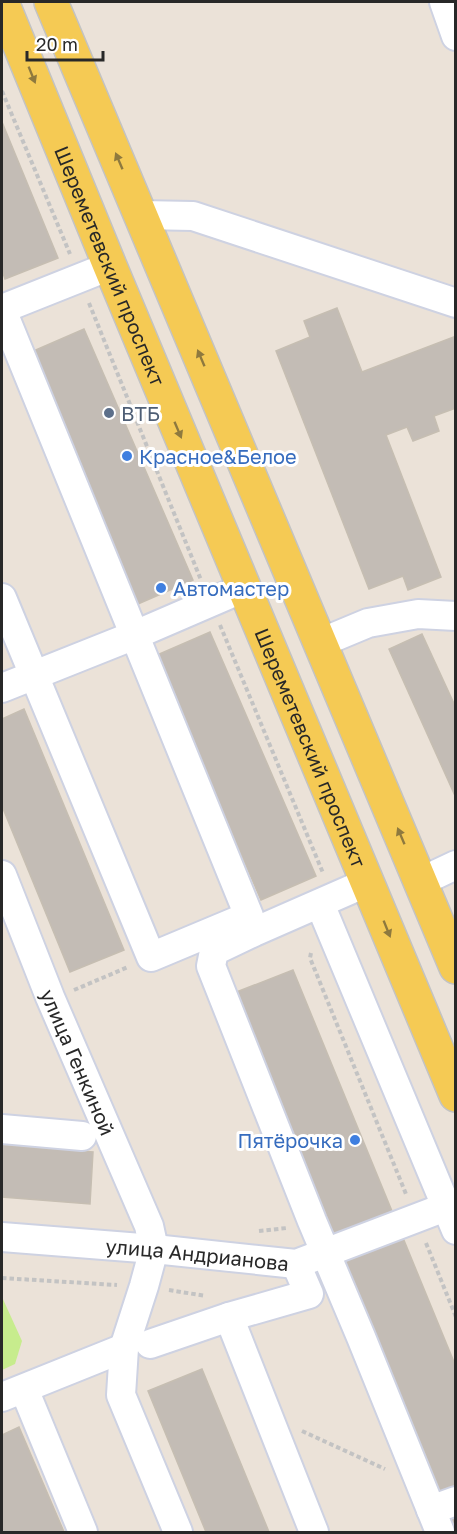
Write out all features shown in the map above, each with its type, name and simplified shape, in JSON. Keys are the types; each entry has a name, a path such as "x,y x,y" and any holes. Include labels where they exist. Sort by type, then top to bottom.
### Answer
{"main road":[{"path":"51,2 456,967"},
{"name":"Шереметевский проспект","path":"4,11 456,1095"},
{"path":"96,232 141,215"},
{"path":"276,662 320,643"}],"street":[{"path":"444,2 456,36"},
{"path":"141,215 193,216 456,303"},
{"path":"110,266 2,309 252,924"},
{"path":"2,688 135,635 244,588"},
{"path":"2,598 150,957 320,904 368,882"},
{"path":"320,643 368,623 418,614 456,616"},
{"path":"420,882 456,865"},
{"name":"улица Генкиной","path":"2,875 50,997 149,1226 154,1249"},
{"path":"320,904 452,1213"},
{"path":"252,924 214,951 211,966 326,1254 437,1508"},
{"path":"2,1129 81,1136"},
{"name":"улица Андрианова","path":"2,1237 154,1249 296,1264 416,1218 452,1213"},
{"path":"154,1249 144,1286 137,1346 120,1395 178,1533"},
{"path":"83,1533 13,1393 137,1346 309,1294 296,1264"},
{"path":"229,1317 314,1533"}],"path":[{"path":"2,91 56,218 326,882 320,904"},
{"path":"312,947 310,958 456,1317"},
{"path":"74,990 150,957"},
{"path":"267,1414 437,1508"}],"green space":[{"path":"2,1297 22,1341 15,1364 2,1370"}],"building":[{"path":"2,122 58,258 5,279 2,270"},
{"path":"337,308 362,372 456,336 456,408 434,416 439,431 413,441 407,427 386,435 441,577 408,590 403,576 369,589 276,351 310,337 304,321"},
{"path":"84,329 193,580 138,604 29,353"},
{"path":"210,632 316,876 261,900 155,656"},
{"path":"422,634 456,708 456,798 389,649"},
{"path":"24,709 124,950 70,972 2,806 2,719"},
{"path":"293,970 456,1367 456,1528 234,993"},
{"path":"2,1145 93,1152 90,1204 2,1197"},
{"path":"202,1369 269,1532 206,1532 148,1391"},
{"path":"19,1427 64,1532 2,1532 2,1435"}],"place":[{"name":"ВТБ","path":"109,413"},
{"name":"Красное&Белое","path":"127,456"},
{"name":"Автомастер","path":"161,588"},
{"name":"Пятёрочка","path":"355,1140"}]}
